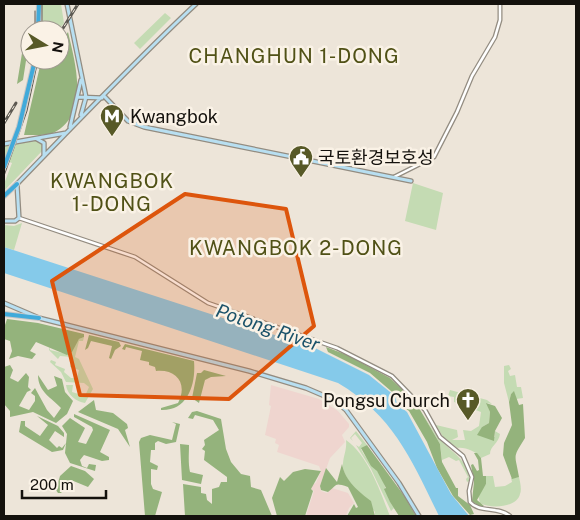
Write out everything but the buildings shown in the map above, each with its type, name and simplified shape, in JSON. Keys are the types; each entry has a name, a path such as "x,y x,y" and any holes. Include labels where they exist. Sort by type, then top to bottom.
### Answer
{"highway":[{"path":"38,20 39,4"},
{"path":"4,167 25,108 32,70"},
{"path":"4,196 17,184"},
{"path":"4,314 38,318"}],"main road":[{"path":"67,4 86,97 81,115"},
{"path":"4,221 10,222 19,218 17,184 81,115 103,97 196,4"},
{"path":"68,131 82,76"},
{"path":"78,97 103,97 128,121 144,127 411,181"},
{"path":"73,115 81,115"},
{"path":"4,144 68,131"},
{"path":"34,138 44,143 44,156"},
{"path":"4,303 38,318 249,371 306,388 334,400 346,410 399,483 419,516"}],"street":[{"path":"394,177 434,157 472,76 495,37 500,20 500,4"},
{"path":"19,218 135,257 208,303 337,348 392,376 425,410 440,437 464,456 472,477 469,492 470,502 475,507 504,511 510,516"}],"highlighted area":[{"path":"185,194 286,209 314,326 229,399 80,395 52,281"}],"shaded area":[{"path":"271,385 319,399 338,411 349,424 349,427 342,435 345,442 330,458 320,486 321,491 327,493 332,488 348,493 354,503 349,508 346,516 306,516 314,491 311,489 321,471 319,466 277,452 279,445 275,443 276,439 265,435 271,406 269,405"}],"green space":[{"path":"42,4 61,4 64,20 43,20"},
{"path":"165,13 171,18 140,49 134,43"},
{"path":"70,41 77,86 73,113 66,123 55,132 44,135 24,135 39,70 70,70"},
{"path":"20,66 20,70 25,70 23,80 17,84"},
{"path":"35,139 42,143 43,150 4,191 4,184 12,163 4,160 4,146"},
{"path":"413,183 443,193 436,230 405,221"},
{"path":"22,223 14,250 4,247 4,225 14,226"},
{"path":"7,319 38,323 84,334 84,337 79,339 72,352 67,355 36,342 30,351 36,354 32,359 18,356 9,359 12,351 10,341 4,339 4,328"},
{"path":"89,335 119,342 121,346 115,350 111,359 109,358 112,346 91,341 85,350"},
{"path":"84,337 83,341 79,341 75,357 79,359 93,389 85,403 72,397 66,385 73,385 72,392 85,396 89,387 84,383 66,382 61,372 50,362 51,360 56,362 55,365 65,369 64,372 71,378 77,378 79,370 70,367 72,357 60,356 58,359 49,350 49,346 50,350 67,354 79,339"},
{"path":"125,344 194,361 192,387 184,401 178,406 161,410 161,408 178,403 182,390 179,379 170,372 156,371 155,367 149,365 149,362 140,360 142,351 126,347 125,350 122,349"},
{"path":"326,347 347,355 390,378 407,394 419,408 440,444 442,462 456,488 458,488 458,496 470,505 474,514 470,515 453,496 437,468 427,442 409,411 400,404 398,397 370,373 328,352"},
{"path":"10,365 13,370 10,378 18,382 26,373 29,377 28,387 31,390 27,392 19,406 29,410 35,401 35,396 31,393 35,388 47,410 54,418 61,408 40,386 38,375 48,390 57,386 54,376 62,379 65,392 73,401 67,414 56,423 33,412 10,417 10,411 4,404 4,367"},
{"path":"509,365 511,369 508,371 510,376 515,375 517,387 521,387 523,398 516,399 514,392 511,394 509,402 504,383 504,366"},
{"path":"204,370 226,376 211,377 205,380 199,403 192,398 197,373 201,373"},
{"path":"450,390 487,400 492,404 487,403 490,412 489,423 482,427 487,437 495,437 495,431 500,434 490,454 481,458 474,452 458,448 445,440 436,425 457,430 458,437 452,440 465,440 463,430 471,431 479,426 481,412 454,402 454,397 448,396"},
{"path":"514,391 519,405 523,404 525,438 516,456 519,477 512,479 503,455 504,443 512,425 509,402"},
{"path":"94,400 96,410 113,413 127,424 128,428 125,430 130,447 118,429 78,412"},
{"path":"486,403 495,406 502,418 495,431 494,441 477,435 482,427 489,423 490,412"},
{"path":"197,411 221,419 226,449 231,462 241,474 250,476 251,487 261,490 272,516 185,516 183,484 201,487 201,493 206,494 207,500 212,504 212,489 219,487 221,482 227,482 227,477 204,460 205,451 202,449 205,445 204,440 219,430 213,420 195,415 193,419 188,418 192,412"},
{"path":"421,412 443,443 463,462 469,474 469,481 467,482 466,479 468,477 459,460 456,461 449,457 442,460 440,444"},
{"path":"74,414 110,430 100,452 109,457 109,460 102,461 84,455 80,460 82,466 87,468 89,464 96,465 95,471 70,463 65,453 67,434 62,426 70,418 85,428 78,442 86,444 93,430 92,427 74,417"},
{"path":"37,416 58,426 64,433 64,437 55,431 49,440 57,448 59,446 62,448 66,443 63,450 52,452 19,432 21,421 25,421 25,426 40,436 48,425"},
{"path":"172,422 180,424 176,442 166,444 158,441 155,443 155,450 151,450 150,462 158,466 157,470 151,469 151,484 153,489 162,492 155,516 145,516 139,442 141,438 150,435 172,440 176,424"},
{"path":"356,431 367,445 361,449 383,481 394,508 391,511 371,469 356,445 359,447 362,443 355,434 351,438 353,441 350,438"},
{"path":"346,440 368,465 390,516 375,516 375,512 349,482 343,469"},
{"path":"180,444 189,445 190,472 203,475 201,484 182,480"},
{"path":"367,445 405,497 416,516 399,516 390,502 384,489 386,488 377,471 371,466 361,448"},
{"path":"474,453 477,453 481,458 483,476 486,476 486,484 477,500 484,506 478,506 472,501 474,482 471,465 473,464 477,471 479,470 478,460"},
{"path":"342,464 349,481 371,501 375,516 347,516 354,504 356,508 358,507 348,487 338,485 328,492 321,490 320,486 326,468 337,482"},
{"path":"71,466 85,471 94,479 88,487 71,480 61,493 58,493 56,490 60,476"},
{"path":"305,469 321,471 311,489 313,491 305,516 277,516 272,498 280,477 284,481 293,472"},
{"path":"486,476 493,476 495,487 505,486 512,482 511,478 519,477 521,490 518,499 509,505 503,506 490,506 480,503 478,495 486,484"}],"water":[{"path":"4,247 315,348 369,375 395,396 397,404 407,412 451,494 469,516 439,516 410,458 387,425 374,410 338,383 4,273"}],"tram line":[{"path":"42,4 42,20"},
{"path":"35,11 35,20"},
{"path":"4,176 27,111 36,70"}],"railway":[{"path":"68,20 78,4"},
{"path":"4,123 16,103"}],"place":[{"name":"Kwangbok","path":"112,137"},
{"name":"국토환경보호성","path":"301,178"},
{"name":"Pongsu Church","path":"468,421"}],"district":[{"name":"CHANGHUN 1-DONG","path":"294,56"},
{"name":"KWANGBOK 1-DONG","path":"112,192"},
{"name":"KWANGBOK 2-DONG","path":"296,248"}],"water label":[{"name":"Potong River","path":"268,327"}]}
